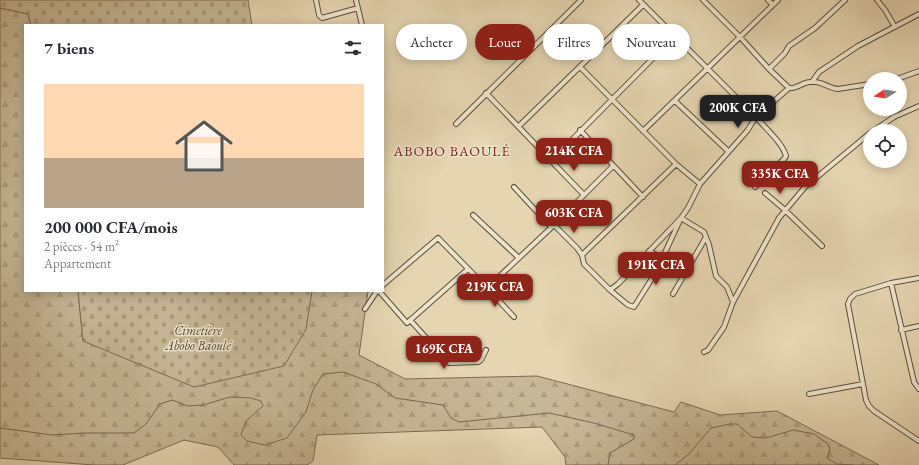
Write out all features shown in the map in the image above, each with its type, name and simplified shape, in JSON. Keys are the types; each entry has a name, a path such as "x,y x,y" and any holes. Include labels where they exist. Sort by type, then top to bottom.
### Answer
{"street":[{"path":"316,0 319,15 322,18 358,8"},
{"path":"356,0 362,24"},
{"path":"456,124 580,0"},
{"path":"639,0 662,24"},
{"path":"703,0 789,88"},
{"path":"768,0 773,5"},
{"path":"643,131 778,0"},
{"path":"769,69 785,53 789,46 815,28 845,0"},
{"path":"877,0 895,27"},
{"path":"519,126 643,5"},
{"path":"812,82 815,76 824,68 858,46 919,14"},
{"path":"690,52 773,135 784,151 786,156 755,187"},
{"path":"552,160 651,60"},
{"path":"580,68 676,164 700,184"},
{"path":"907,75 919,71"},
{"path":"610,290 618,284 681,218 688,208 700,184 747,131 756,118 789,88 812,82 820,83 834,89 863,85"},
{"path":"486,93 584,195"},
{"path":"675,101 728,152"},
{"path":"884,124 894,117 919,106"},
{"path":"580,130 643,197"},
{"path":"704,352 708,350 724,327 733,302 772,229 785,210 805,187 863,139"},
{"path":"582,255 676,164"},
{"path":"487,288 613,166"},
{"path":"514,187 552,226 577,248 582,255 584,264 610,290 628,305 634,307 656,272 681,218"},
{"path":"765,193 822,246"},
{"path":"474,215 519,258"},
{"path":"681,218 700,228 706,237 716,276 724,283 733,302"},
{"path":"673,294 706,237"},
{"path":"384,284 438,238 514,317"},
{"path":"649,251 662,258"},
{"path":"379,292 407,323 468,269"},
{"path":"919,278 891,283 855,294 850,299 848,304 866,400 869,406 874,411 919,441"},
{"path":"891,283 914,382 919,389"},
{"path":"729,291 740,289"},
{"path":"365,309 377,292"},
{"path":"410,320 449,363 478,362 481,360 486,350"},
{"path":"901,330 919,326"},
{"path":"809,394 863,384"}],"green space":[{"path":"0,0 248,0 252,24 31,24 28,14 0,8"},
{"path":"0,8 28,14 31,24 24,24 24,292 78,292 83,341 305,329 312,292 368,292 359,355 405,379 537,376 674,412 681,402 720,415 777,411 879,465 566,465 565,457 542,427 317,435 313,461 307,465 234,465 218,447 184,440 123,465 94,465 0,458"},
{"name":"Cimetière Abobo Baoulé","path":"78,292 312,292 306,329 284,366 194,387 83,341"}],"waterway":[{"path":"0,428 52,435 134,433 146,424 160,404 172,400 188,406 203,405 230,397 251,398 261,401 263,406 246,421 241,435 247,441 265,445 287,438 306,412 313,390 323,374 343,372 376,384 395,398 443,405 451,418 459,422 549,413 594,423 634,435 634,439 610,453 608,465"},
{"path":"675,465 689,454 711,428 730,424 737,424 752,437 766,438 793,430 814,434 828,444 830,449 827,458 836,464 853,465"}],"district":[{"name":"ABOBO BAOULÉ","path":"452,151"}]}
